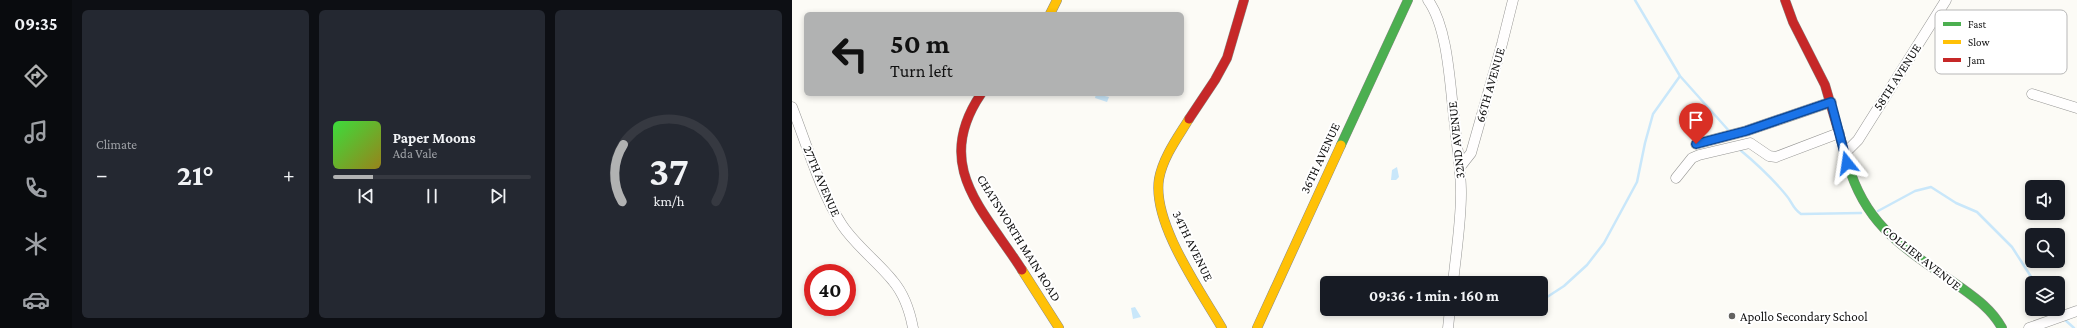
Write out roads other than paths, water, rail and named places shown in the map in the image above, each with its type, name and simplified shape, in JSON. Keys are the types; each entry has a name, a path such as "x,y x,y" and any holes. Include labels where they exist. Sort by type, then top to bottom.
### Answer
{"street":[{"path":"1051,12 1057,0"},
{"name":"34TH AVENUE","path":"1222,328 1167,226 1159,202 1158,181 1169,153 1223,66 1236,31 1244,0"},
{"name":"36TH AVENUE","path":"1257,328 1408,0"},
{"name":"32ND AVENUE","path":"1428,0 1437,17 1445,49 1460,168 1460,226 1453,276"},
{"name":"66TH AVENUE","path":"1460,168 1471,153 1513,0"},
{"name":"COLLIER AVENUE","path":"1785,0 1831,102 1844,150 1858,192 1880,226 1898,242 1982,303 1995,316 2002,328"},
{"name":"58TH AVENUE","path":"1940,10 1946,0"},
{"name":"58TH AVENUE","path":"1844,150 1849,149 1858,140 1935,18"},
{"path":"2032,94 2077,108"},
{"name":"CHATSWORTH MAIN ROAD","path":"980,96 965,120 961,134 960,152 962,169 971,189 985,212 1059,328"},
{"path":"1696,144 1737,134 1831,102"},
{"name":"27TH AVENUE","path":"792,107 829,201 854,242 893,281 903,297 914,328"},
{"path":"1676,178 1692,158 1731,147 1753,143 1769,156 1776,157 1840,132"},
{"path":"2029,328 2075,312"},
{"path":"1448,328 1449,316"}],"water":[{"path":"1096,96 1109,97 1107,102 1095,98"},
{"path":"1397,167 1399,177 1396,180 1391,180 1392,170"},
{"path":"1135,307 1141,317 1133,319 1131,308"}],"waterway":[{"path":"1635,0 1680,76 1730,132"},
{"path":"1548,296 1564,286 1587,265 1604,243 1637,182 1653,114 1680,76"},
{"path":"1739,149 1758,165 1801,214 1861,213"},
{"path":"1878,211 1915,191 1931,187 1956,203 1977,212 2012,247 2031,276"},
{"path":"2064,319 2074,328"}],"place":[{"name":"Apollo Secondary School","path":"1732,316"}]}
